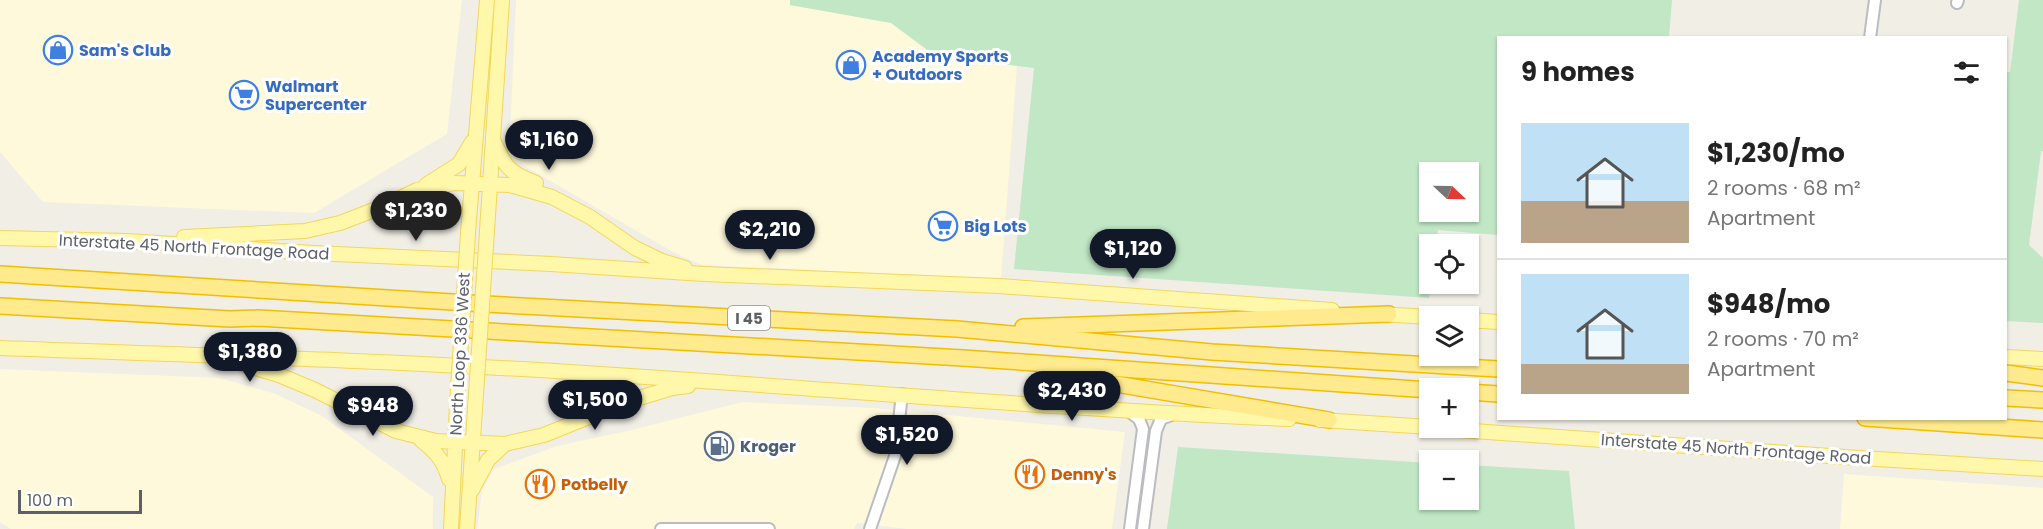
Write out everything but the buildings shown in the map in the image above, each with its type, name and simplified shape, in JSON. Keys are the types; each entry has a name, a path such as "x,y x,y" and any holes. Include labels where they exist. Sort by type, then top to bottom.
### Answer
{"highway":[{"name":"I 45","path":"0,274 496,305 957,329 1212,352 1497,369"},
{"name":"I 45","path":"0,306 230,319 258,318 963,358 1419,389"},
{"path":"957,329 1389,314"},
{"path":"963,358 1329,420"},
{"path":"2007,373 2043,378"},
{"path":"1479,393 1497,394"},
{"path":"2007,398 2043,400"},
{"path":"1895,420 2043,430"}],"main road":[{"name":"North Loop 336 West","path":"451,529 471,184 487,0"},
{"name":"North Loop 336 West","path":"467,529 490,184 491,137 502,0"},
{"path":"126,241 305,231 340,223 379,208 451,171 459,164 476,135"},
{"path":"491,137 507,168 515,175 568,196 590,217"},
{"path":"417,190 454,183 510,185 532,190 552,197 590,217 635,248 662,261 704,274"},
{"name":"Interstate 45 North Frontage Road","path":"0,237 126,241 704,274 999,286 1419,316"},
{"path":"1479,321 1497,322"},
{"name":"Interstate 45 North Frontage Road","path":"0,348 217,355 569,372 1175,414 1329,420 1419,427"},
{"path":"217,355 279,375 396,431 436,441 505,444 544,435 626,402 672,388 717,382"},
{"path":"2007,357 2043,359"},
{"name":"Interstate 45 North Frontage Road","path":"1479,432 1844,458 2043,469"},
{"path":"417,437 441,458 452,489"},
{"path":"470,495 488,460 505,444"}],"street":[{"path":"1870,36 1875,0"},
{"path":"870,529 895,456 902,394"},
{"path":"1127,410 1139,419 1143,429 1130,529"},
{"path":"1143,529 1156,430 1161,419 1175,414"},
{"path":"661,529 770,529"}],"shaded area":[{"path":"0,0 462,0 447,134 314,213 43,202 0,152"},
{"path":"516,0 790,0 790,5 891,23 934,55 1017,66 1001,279 702,265 673,252 509,157"},
{"path":"0,369 220,378 276,394 322,416 433,497 433,529 11,529 0,522"},
{"path":"742,402 875,408 1125,432 1112,529 908,529 857,523 854,529 477,529 482,490 494,469 557,446"},
{"path":"1844,474 2043,488 2043,529 1840,529"}],"green space":[{"path":"790,0 1672,0 1669,36 1497,36 1497,235 1438,230 1437,234 1419,234 1419,294 1430,294 1429,298 1014,269 1034,68 934,55 891,23 790,5"},
{"path":"2019,0 2043,0 2043,151 2041,151 2029,245 2043,258 2043,323 2007,321 2007,72 2010,72"},
{"path":"1178,447 1419,462 1419,510 1479,510 1479,466 1569,471 1575,529 1167,529"}],"place":[{"name":"Sam's Club","path":"58,50"},
{"name":"Academy Sports + Outdoors","path":"851,65"},
{"name":"Walmart Supercenter","path":"244,95"},
{"name":"Big Lots","path":"943,226"},
{"name":"Kroger","path":"719,446"},
{"name":"Denny's","path":"1030,474"},
{"name":"Potbelly","path":"540,484"}]}
